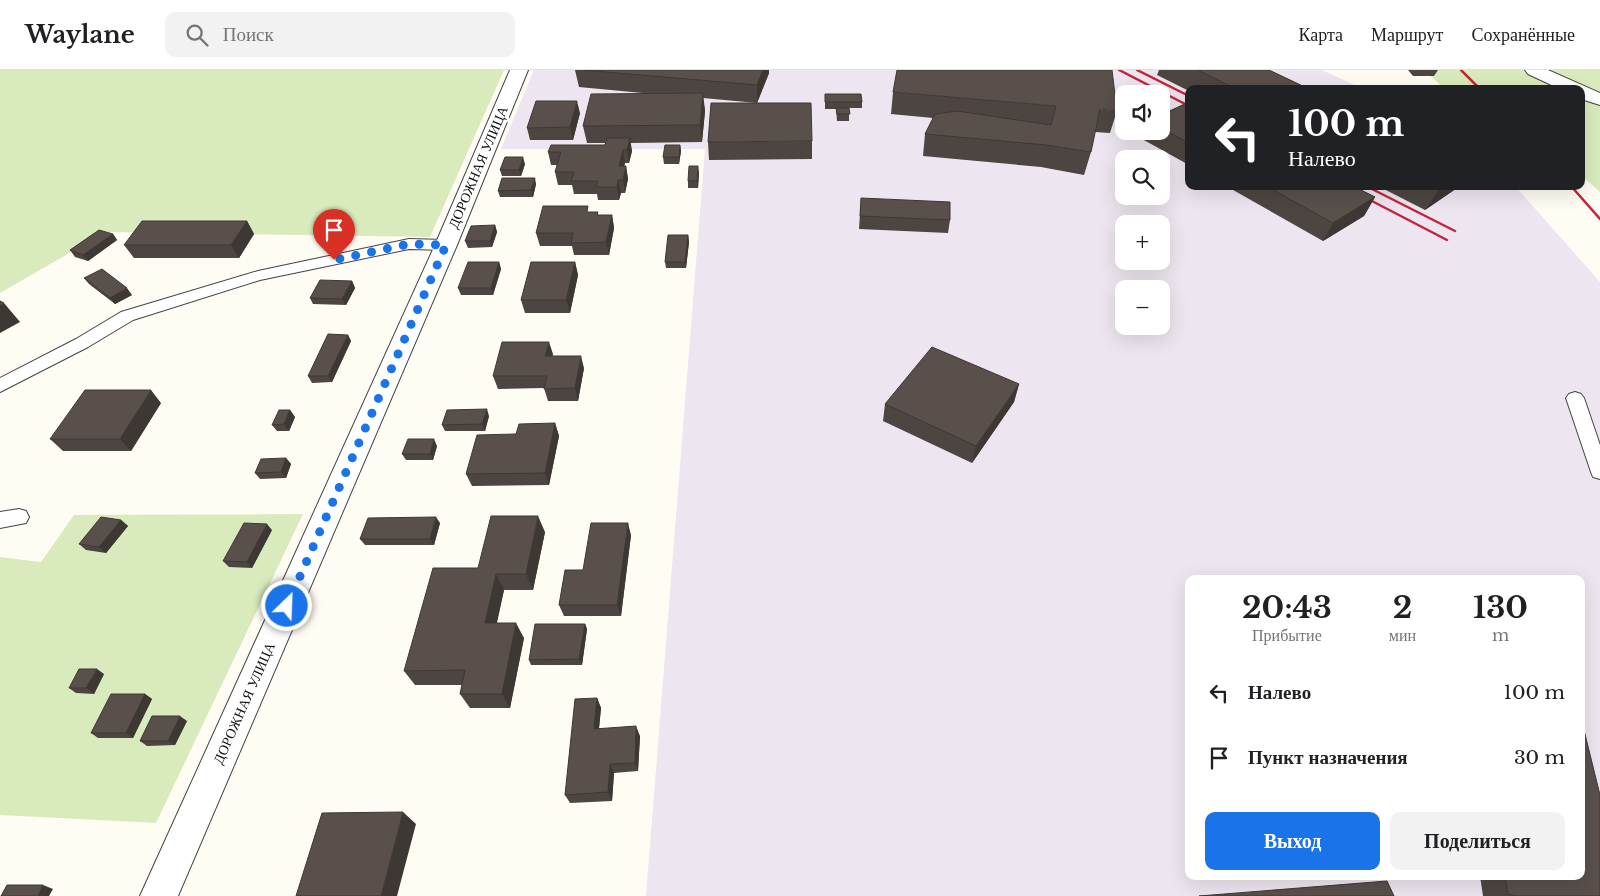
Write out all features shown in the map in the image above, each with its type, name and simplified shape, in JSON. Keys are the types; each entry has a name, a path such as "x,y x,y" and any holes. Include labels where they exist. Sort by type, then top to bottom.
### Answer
{"street":[{"name":"ДОРОЖНАЯ УЛИЦА","path":"159,896 446,245 519,70"},
{"path":"1534,70 1566,85"},
{"path":"1585,94 1600,100"}],"lane":[{"path":"0,386 127,316 258,276 409,244 446,245"},
{"path":"1575,398 1600,472"},
{"path":"0,520 20,517"}],"shaded area":[{"path":"534,70 1322,70 1354,85 1185,85 1185,190 1519,190 1600,282 1600,896 646,896 705,149 501,149"}],"green space":[{"path":"0,70 504,70 430,237 106,232 0,293"},
{"path":"1424,70 1600,70 1600,192 1585,179 1585,85 1441,85"},
{"path":"303,514 156,823 0,815 0,557 41,562 74,515"}],"building":[{"path":"583,70 763,70 757,85"},
{"path":"897,70 1112,70 1115,111 1100,109 1091,152 1046,145 925,134 935,114 957,111 1051,125 1056,106 893,92"},
{"path":"1198,70 1269,70 1301,85 1228,85"},
{"path":"703,93 700,125 583,126 591,94"},
{"path":"825,94 861,94 862,102 825,102"},
{"path":"536,101 577,101 570,127 527,128"},
{"path":"711,103 811,103 812,141 708,142"},
{"path":"1185,104 1185,141 1170,133 1170,111"},
{"path":"836,108 849,108 850,114 837,114"},
{"path":"607,138 630,138 627,150 623,150 619,166 626,166 623,180 618,180 617,187 596,187 598,181 571,181 574,172 555,172 561,152 548,152 551,145 605,145"},
{"path":"665,145 680,145 679,157 663,157"},
{"path":"505,157 523,157 519,170 500,170"},
{"path":"689,166 698,166 697,181 688,181"},
{"path":"502,178 535,178 531,190 498,191"},
{"path":"1273,190 1361,190 1375,197 1333,223"},
{"path":"861,198 950,202 950,220 860,216"},
{"path":"543,206 588,206 587,212 598,212 597,215 612,215 606,242 571,243 573,233 536,233"},
{"path":"142,221 247,221 231,245 124,245"},
{"path":"495,225 490,241 465,241 471,226"},
{"path":"99,230 113,234 83,255 70,250"},
{"path":"668,235 688,235 685,262 665,262"},
{"path":"468,262 499,262 491,288 458,288"},
{"path":"531,262 575,262 566,300 521,300"},
{"path":"102,269 127,288 110,298 84,278"},
{"path":"320,280 352,281 342,299 310,298"},
{"path":"328,334 348,335 328,376 308,376"},
{"path":"502,342 549,342 545,356 581,356 575,388 544,389 547,376 493,376"},
{"path":"932,347 1019,384 976,446 885,404"},
{"path":"85,390 151,390 120,439 50,439"},
{"path":"487,409 482,424 442,425 447,410"},
{"path":"279,410 290,410 284,424 272,425"},
{"path":"555,423 545,473 466,474 477,435 516,434 519,424"},
{"path":"408,439 434,439 430,454 402,454"},
{"path":"286,458 281,472 255,473 261,459"},
{"path":"491,516 538,516 526,574 496,574 485,623 516,623 502,694 460,694 465,670 404,671 433,568 478,568"},
{"path":"101,517 121,520 99,547 79,544"},
{"path":"436,517 430,539 360,539 368,518"},
{"path":"244,523 267,524 247,562 223,561"},
{"path":"591,523 628,523 617,605 559,605 565,570 583,570"},
{"path":"535,624 585,624 579,659 529,660"},
{"path":"79,669 97,669 86,688 69,688"},
{"path":"111,694 145,694 126,733 91,733"},
{"path":"597,698 594,729 636,726 635,763 610,764 608,792 565,795 575,699"},
{"path":"152,716 180,716 168,741 140,741"},
{"path":"1585,734 1600,795 1600,896 1516,896 1508,894 1506,880 1585,880"},
{"path":"403,812 381,896 296,896 322,813"},
{"path":"1387,881 1394,896 1199,896"},
{"path":"7,885 43,885 38,896 1,896"}],"railway":[{"path":"1119,70 1185,104"},
{"path":"1137,70 1185,94"},
{"path":"1461,70 1476,85"},
{"path":"1351,190 1447,240"},
{"path":"1374,190 1455,231"},
{"path":"1575,190 1600,219"}],"route":[{"path":"287,606 446,245 409,244 334,260"}]}
